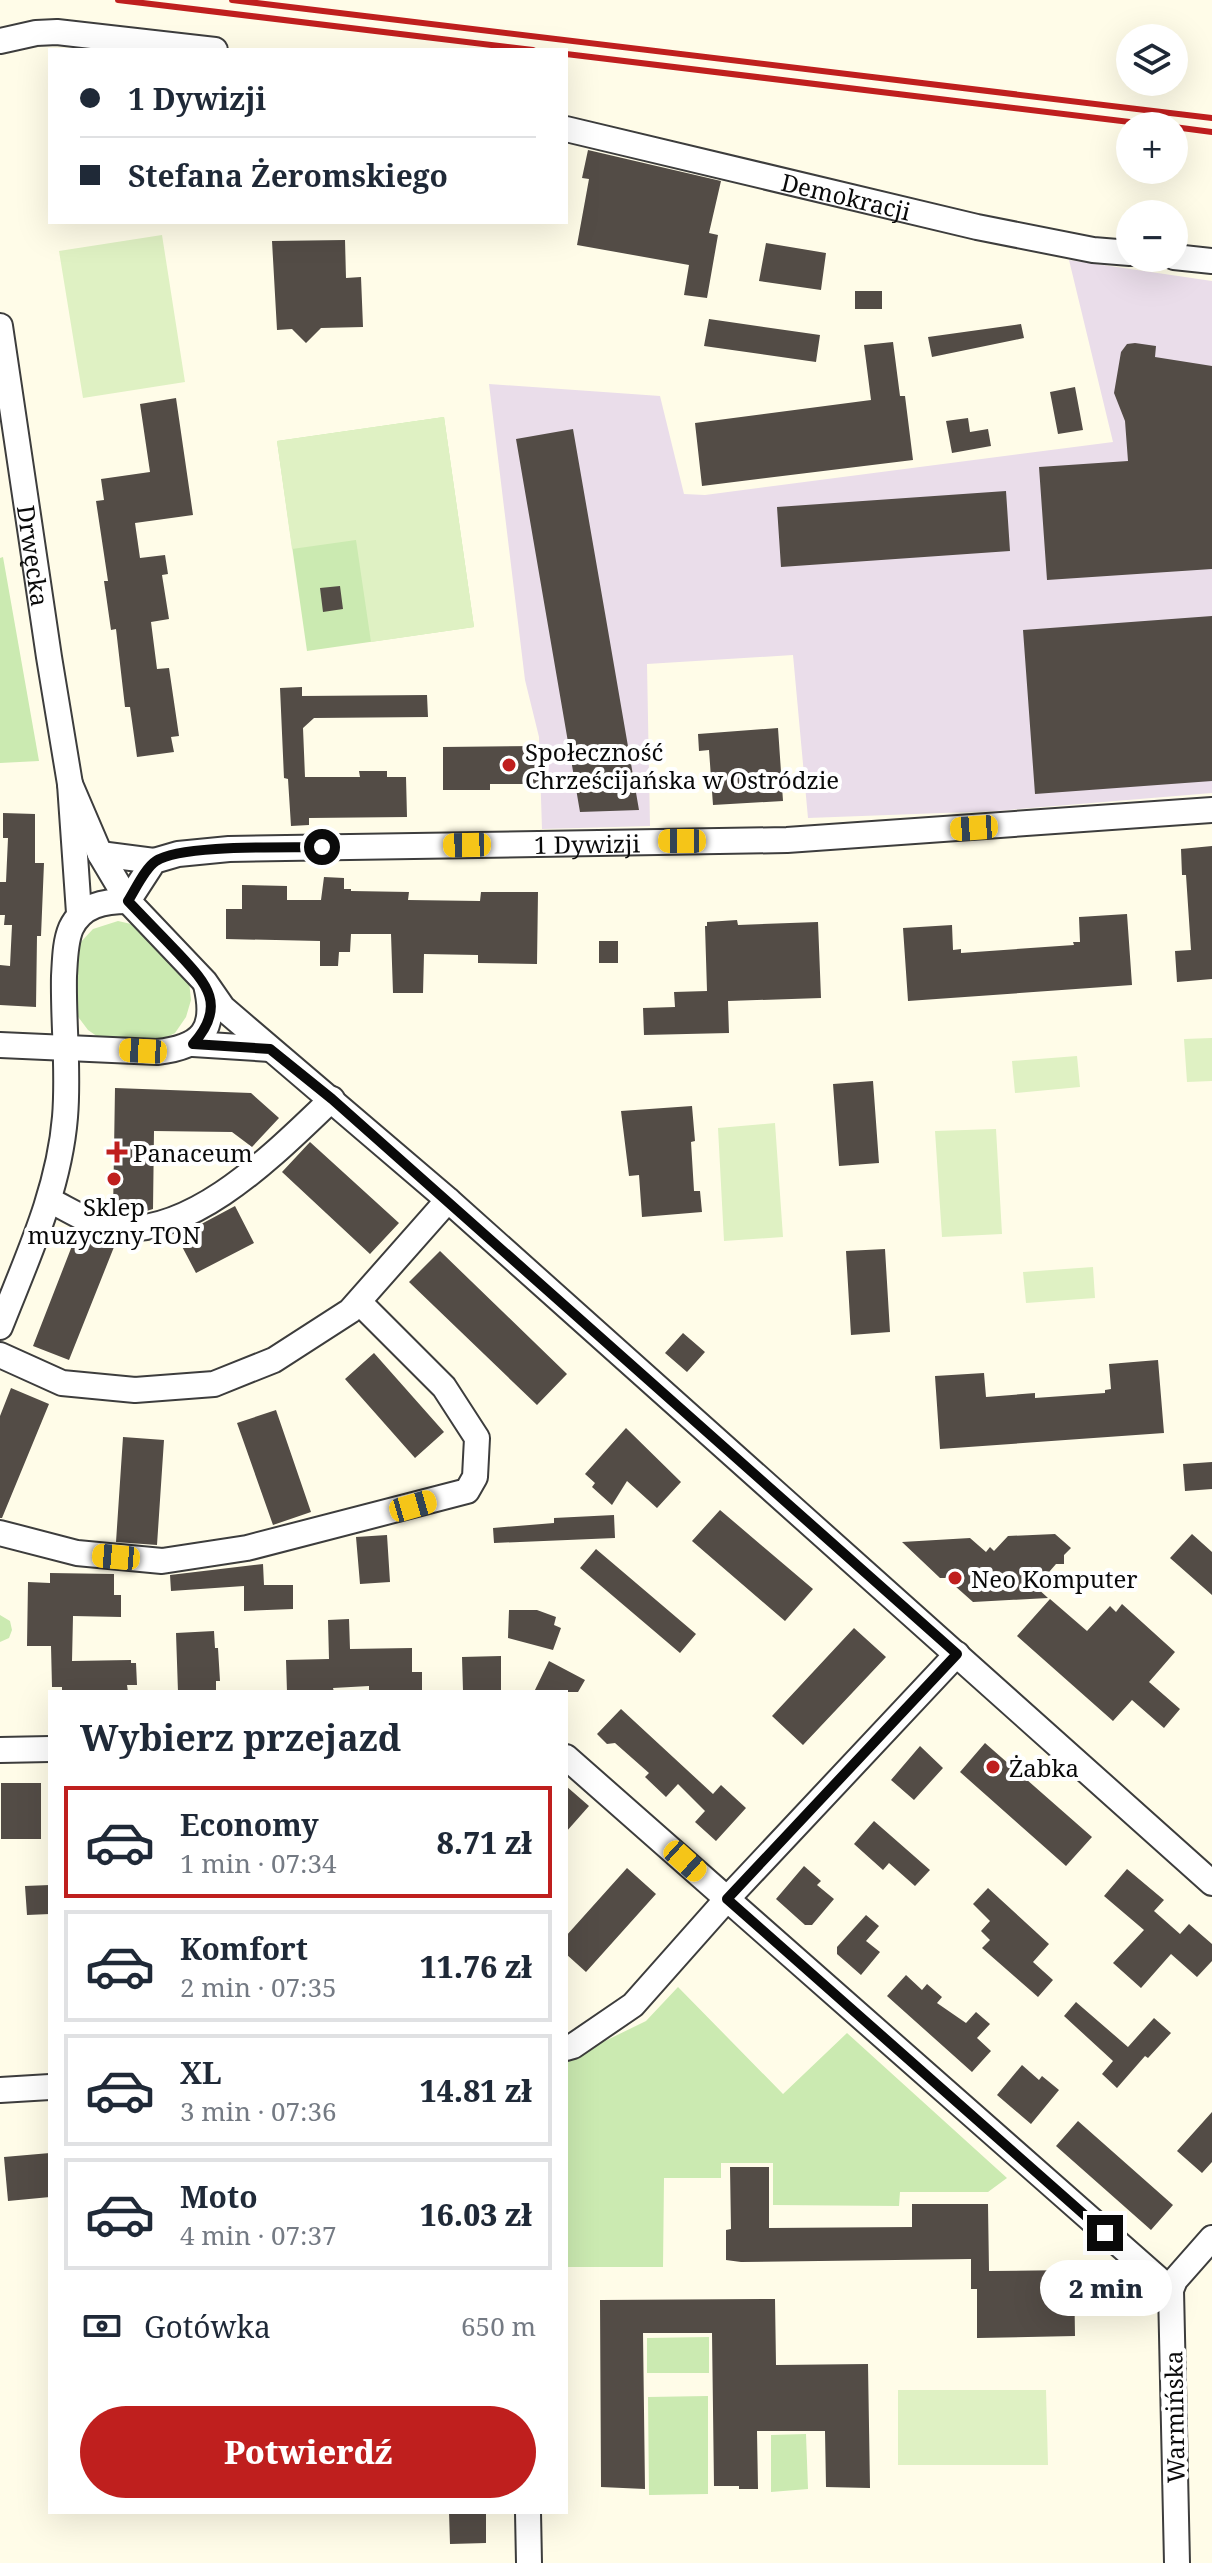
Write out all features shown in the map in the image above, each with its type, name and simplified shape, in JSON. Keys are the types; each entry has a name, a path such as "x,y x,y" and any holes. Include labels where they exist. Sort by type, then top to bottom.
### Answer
{"street":[{"path":"0,41 57,32 200,48"},
{"name":"Demokracji","path":"568,129 977,227 1116,252"},
{"path":"1188,258 1212,261"},
{"name":"Drwęcka","path":"0,326 70,784 79,913"},
{"name":"Drwęcka","path":"70,784 100,854 128,901"},
{"name":"1 Dywizji","path":"100,854 154,861 178,854 229,849 787,840 1212,810"},
{"path":"128,901 154,861"},
{"path":"0,1327 57,1176 65,1115 65,959 70,931 79,913 111,901 128,901 205,982 223,1008 448,1200 1212,1883"},
{"path":"193,1044 208,1022 210,1004 205,982"},
{"path":"0,1045 157,1052 193,1044 270,1049"},
{"path":"49,1200 109,1228 155,1227 193,1211 255,1170 332,1099"},
{"path":"0,1355 62,1383 135,1390 214,1384 274,1360 350,1311 448,1200"},
{"path":"0,1533 77,1553 162,1561 247,1548 467,1491 475,1477 477,1438 444,1387 359,1302"},
{"path":"568,2047 633,2005 727,1899 957,1654"},
{"path":"0,1750 48,1749"},
{"path":"568,1759 1171,2290 1175,2280 1212,2238"},
{"path":"0,2090 48,2087"},
{"name":"Warmińska","path":"1171,2290 1177,2563"},
{"path":"528,2514 529,2563"}],"shaded area":[{"path":"1069,260 1116,267 1116,272 1151,272 1212,281 1212,793 996,811 808,818 793,655 647,664 650,826 542,829 539,737 525,680 489,384 660,396 684,494 705,495 1113,442"}],"green space":[{"path":"162,235 185,382 83,398 59,251"},
{"path":"444,417 474,627 307,651 277,441"},
{"path":"444,417 474,627 371,642 356,540 292,549 277,441"},
{"path":"3,557 39,761 0,763 0,558"},
{"path":"118,921 140,926 189,981 191,1000 186,1017 175,1033 157,1042 101,1039 88,1030 76,1014 75,955 79,944 93,929"},
{"path":"1212,1038 1212,1081 1187,1082 1184,1039"},
{"path":"1077,1056 1080,1087 1015,1093 1012,1061"},
{"path":"775,1123 783,1237 724,1241 718,1128"},
{"path":"996,1129 1002,1234 942,1237 935,1131"},
{"path":"1093,1267 1095,1298 1026,1303 1023,1272"},
{"path":"0,1615 10,1621 12,1630 9,1638 0,1642"},
{"path":"678,1987 783,2094 847,2033 1007,2178 988,2192 900,2192 899,2206 773,2205 773,2163 721,2163 721,2178 664,2178 663,2267 568,2267 568,2059 646,2021"},
{"path":"709,2337 709,2373 647,2373 647,2338"},
{"path":"898,2390 1046,2390 1048,2465 898,2465"},
{"path":"708,2396 708,2494 649,2495 648,2397"},
{"path":"806,2434 808,2489 771,2492 771,2435"}],"building":[{"path":"588,150 721,181 709,233 718,235 707,298 684,295 689,265 577,245 589,179 582,178"},
{"path":"345,240 346,278 361,277 363,327 321,328 306,343 292,329 277,330 272,241"},
{"path":"766,243 826,253 821,290 759,281"},
{"path":"855,291 882,291 882,309 855,309"},
{"path":"709,319 820,335 816,362 704,346"},
{"path":"1021,324 1024,338 932,357 928,337"},
{"path":"893,342 900,396 905,396 913,460 702,486 695,423 871,400 864,345"},
{"path":"1127,344 1156,346 1155,357 1212,366 1212,569 1047,580 1039,467 1128,461 1125,421 1114,393 1121,352"},
{"path":"1075,387 1083,430 1058,434 1050,392"},
{"path":"176,398 193,515 135,523 140,558 165,555 168,574 162,575 169,619 151,622 157,669 169,668 179,736 171,737 174,752 137,757 130,707 125,707 116,629 111,630 104,581 108,581 96,501 104,500 101,479 150,472 140,404"},
{"path":"968,418 970,432 988,429 991,446 952,453 946,421"},
{"path":"573,429 639,810 580,812 516,439"},
{"path":"1006,491 1010,551 781,567 777,507"},
{"path":"340,586 343,609 323,612 320,588"},
{"path":"1212,616 1212,781 1035,794 1023,630"},
{"path":"302,687 302,696 427,695 428,717 314,718 303,728 305,777 360,777 359,771 387,771 387,777 406,777 407,817 309,818 309,825 291,826 288,779 284,778 280,688"},
{"path":"778,728 783,801 713,805 709,750 699,751 698,734"},
{"name":"Społeczność Chrześcijańska w Ostródzie","path":"539,746 540,784 490,784 490,790 443,790 443,747"},
{"path":"3,813 35,814 35,863 44,863 41,936 37,936 36,1007 0,1005 0,965 10,966 12,925 4,925 5,915 0,915 0,882 6,882 8,838 3,838"},
{"path":"1212,846 1212,979 1177,982 1175,951 1191,950 1186,875 1182,875 1181,849"},
{"path":"324,877 344,878 344,889 351,891 409,892 408,900 480,901 481,892 538,892 537,964 478,963 478,955 424,954 423,993 393,993 391,934 351,934 350,952 339,952 338,966 320,966 320,941 226,939 226,909 242,909 242,885 287,886 287,900 321,900"},
{"path":"1127,914 1132,985 908,1001 903,928 952,925 953,950 961,949 961,953 1074,945 1073,942 1080,942 1079,917"},
{"path":"737,920 738,925 818,922 821,998 728,1001 729,1033 644,1035 643,1008 675,1007 674,992 707,991 707,922"},
{"path":"599,941 618,941 618,963 599,963"},
{"path":"873,1081 879,1163 839,1166 833,1084"},
{"path":"115,1088 251,1093 279,1118 252,1147 232,1132 154,1131 153,1209 140,1213 113,1213"},
{"path":"692,1106 694,1191 700,1191 702,1212 642,1217 639,1175 629,1176 621,1111"},
{"path":"310,1142 399,1223 370,1254 282,1172"},
{"path":"235,1206 254,1243 196,1273 177,1237"},
{"path":"77,1233 114,1247 69,1360 33,1346"},
{"path":"885,1249 890,1332 851,1335 846,1251"},
{"path":"440,1251 567,1374 537,1405 409,1282"},
{"path":"683,1333 705,1352 687,1372 665,1353"},
{"path":"374,1353 444,1432 415,1458 345,1379"},
{"path":"1158,1360 1164,1433 940,1449 935,1376 984,1373 986,1397 1035,1393 1035,1398 1105,1393 1105,1390 1111,1389 1109,1364"},
{"path":"11,1388 49,1404 0,1518 0,1416"},
{"path":"276,1410 311,1512 273,1525 237,1423"},
{"path":"626,1428 681,1482 657,1508 627,1481 612,1505 592,1487 595,1483 585,1474"},
{"path":"123,1437 164,1440 157,1545 116,1542"},
{"path":"1212,1462 1212,1489 1185,1491 1183,1464"},
{"path":"720,1510 813,1589 785,1621 692,1541"},
{"path":"614,1515 615,1538 494,1543 493,1528 554,1523 554,1518"},
{"path":"1055,1534 1071,1548 1064,1555 1064,1564 1056,1564 1036,1587 1048,1598 973,1602 946,1578 940,1578 902,1542 970,1538 986,1552 990,1547 994,1551 1008,1536"},
{"path":"1192,1534 1212,1552 1212,1595 1170,1558"},
{"path":"387,1535 390,1582 360,1584 356,1537"},
{"path":"596,1549 696,1634 680,1653 580,1568"},
{"path":"263,1564 264,1585 293,1585 293,1609 244,1611 244,1586 171,1591 170,1575"},
{"path":"50,1573 114,1574 114,1595 121,1595 121,1617 73,1616 72,1661 131,1660 131,1663 136,1663 137,1685 127,1685 128,1690 62,1690 62,1687 52,1687 51,1646 27,1646 28,1582 50,1583"},
{"path":"1050,1599 1087,1631 1110,1606 1116,1612 1122,1604 1175,1652 1149,1682 1180,1709 1164,1728 1132,1700 1113,1721 1017,1636"},
{"path":"509,1610 537,1610 556,1617 554,1625 561,1628 553,1650 508,1638"},
{"path":"349,1619 350,1649 412,1648 412,1672 422,1672 422,1690 369,1690 369,1686 287,1690 286,1660 329,1659 328,1620"},
{"path":"854,1628 886,1657 803,1745 772,1716"},
{"path":"214,1631 220,1681 216,1681 216,1690 178,1690 176,1633"},
{"path":"501,1656 501,1690 463,1690 462,1657"},
{"path":"549,1661 585,1680 578,1692 535,1690"},
{"path":"621,1709 713,1794 721,1785 746,1808 716,1841 695,1822 705,1811 678,1784 666,1797 645,1777 649,1773 615,1743 607,1744 597,1734"},
{"path":"985,1743 1092,1837 1066,1866 960,1772"},
{"path":"920,1746 943,1768 914,1800 891,1780"},
{"path":"1,1783 41,1783 41,1839 1,1839"},
{"path":"568,1788 589,1806 568,1830"},
{"path":"874,1821 930,1870 915,1886 889,1863 883,1870 854,1844"},
{"path":"804,1866 821,1881 817,1885 834,1899 812,1925 805,1925 776,1899"},
{"path":"627,1868 656,1894 586,1972 568,1956 568,1934"},
{"path":"1127,1869 1164,1900 1154,1911 1180,1934 1189,1924 1212,1944 1212,1961 1197,1977 1171,1954 1141,1988 1113,1963 1144,1930 1104,1896"},
{"path":"48,1885 48,1914 27,1915 25,1886"},
{"path":"988,1888 1049,1944 1033,1962 1053,1980 1038,1997 982,1948 990,1940 981,1931 990,1921 973,1904"},
{"path":"866,1915 879,1926 866,1941 880,1952 861,1975 837,1954 837,1947"},
{"path":"906,1975 922,1990 927,1984 942,1997 937,2003 966,2023 976,2012 990,2024 977,2038 991,2051 972,2072 887,1996"},
{"path":"1076,2002 1128,2047 1154,2018 1171,2033 1148,2058 1145,2056 1117,2088 1102,2074 1113,2061 1064,2016"},
{"path":"1022,2065 1039,2080 1042,2076 1059,2090 1031,2124 997,2095"},
{"path":"1212,2112 1212,2162 1202,2173 1177,2151"},
{"path":"1078,2121 1173,2205 1151,2230 1056,2146"},
{"path":"48,2153 48,2197 8,2201 4,2157"},
{"path":"730,2167 769,2167 769,2228 912,2227 912,2204 988,2204 989,2271 1074,2270 1075,2336 977,2338 977,2289 971,2289 971,2259 726,2260 726,2230 731,2229"},
{"path":"775,2299 776,2365 868,2364 870,2488 826,2487 825,2431 757,2431 758,2489 714,2486 712,2333 643,2333 645,2489 601,2487 600,2300"},
{"path":"449,2514 486,2514 486,2543 450,2544"}],"railway":[{"path":"118,0 516,48"},
{"path":"232,0 1212,118"},
{"path":"568,54 1116,120"},
{"path":"1188,129 1212,132"}],"place":[{"name":"Społeczność Chrześcijańska w Ostródzie","path":"509,765"},
{"name":"Panaceum","path":"117,1152"},
{"name":"Sklep muzyczny TON","path":"114,1179"},
{"name":"Neo Komputer","path":"955,1578"},
{"name":"Żabka","path":"993,1767"}],"route":[{"path":"322,847 229,849 178,854 154,861 128,901 205,982 210,1004 208,1022 193,1044 270,1049 332,1099 957,1654 727,1899 1105,2233"}]}
